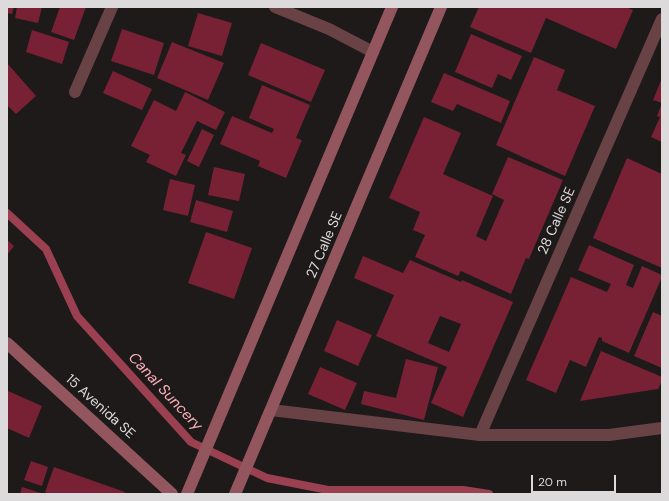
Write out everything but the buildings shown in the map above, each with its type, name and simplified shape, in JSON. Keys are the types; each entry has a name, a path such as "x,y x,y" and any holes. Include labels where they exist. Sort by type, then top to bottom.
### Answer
{"main road":[{"path":"189,490 228,394 392,7"},
{"name":"27 Calle SE","path":"235,494 441,7"},
{"name":"15 Avenida SE","path":"7,343 172,494"}],"street":[{"path":"75,92 112,7"},
{"path":"275,7 329,29 373,52"},
{"name":"28 Calle SE","path":"480,435 662,19"},
{"path":"271,410 480,435 609,435 662,428"}],"waterway":[{"name":"Canal Suncery","path":"7,213 46,249 77,316 191,442 267,478 328,490 463,490 489,494"}]}
